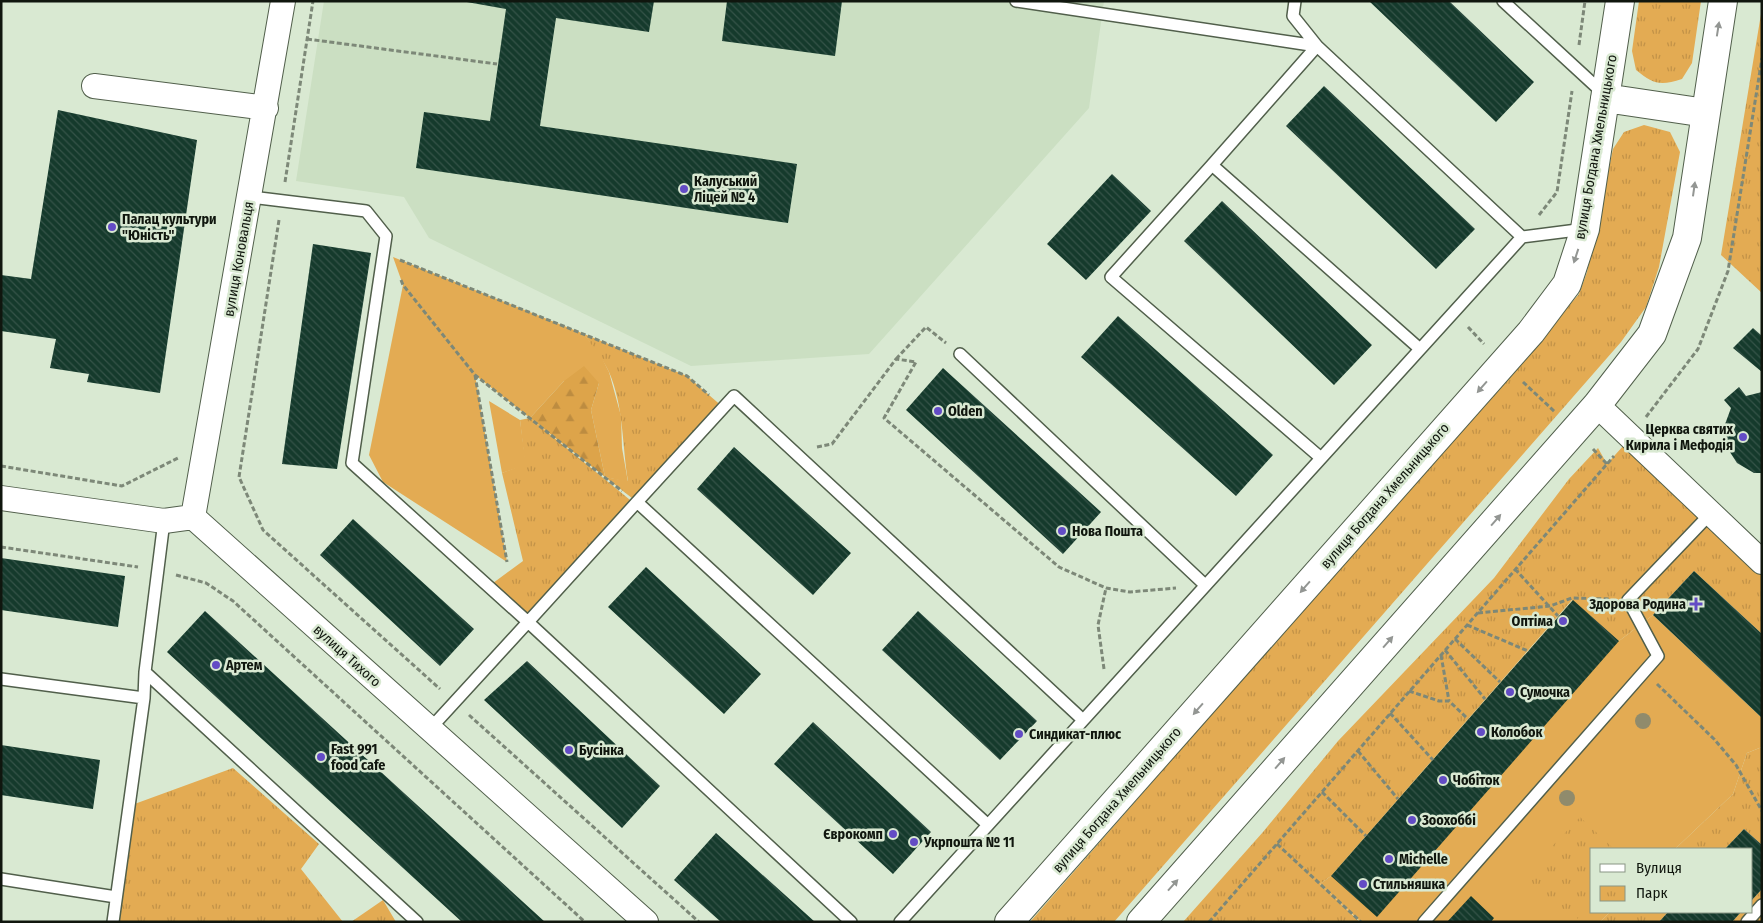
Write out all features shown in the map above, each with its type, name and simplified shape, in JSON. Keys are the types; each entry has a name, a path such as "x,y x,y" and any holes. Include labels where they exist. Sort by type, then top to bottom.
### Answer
{"street":[{"name":"вулиця Коновальця","path":"193,517 266,108 283,1"},
{"name":"вулиця Богдана Хмельницького","path":"1009,922 1531,332 1567,284 1585,228 1620,1"},
{"path":"1142,921 1597,405 1652,334 1687,238 1722,1"},
{"path":"94,86 266,108"},
{"path":"1605,98 1706,113"},
{"path":"1597,405 1762,562"},
{"path":"1,498 164,521 193,517"},
{"name":"вулиця Тихого","path":"193,517 646,922"}],"lane":[{"path":"1016,1 1317,46"},
{"path":"1295,1 1293,16 1317,46 1522,237"},
{"path":"1504,1 1602,91 1605,98"},
{"path":"1317,46 1111,277 1321,458"},
{"path":"1212,164 1420,349"},
{"path":"250,197 366,211 386,236 352,463 528,622 851,922"},
{"path":"900,922 1522,237 1585,228"},
{"path":"960,354 1205,585"},
{"path":"429,730 734,396 1083,720"},
{"path":"637,502 988,824"},
{"path":"1424,922 1658,656 1628,600 1710,513"},
{"path":"113,922 144,698 145,672 164,521"},
{"path":"145,672 417,922"},
{"path":"1,679 144,698"},
{"path":"1,879 116,897"},
{"path":"1747,922 1762,906"}],"path":[{"path":"1522,237 1557,192 1585,1"},
{"path":"307,39 497,64"},
{"path":"386,236 393,257 687,376 724,408"},
{"path":"399,276 403,285 475,375 637,502"},
{"path":"1453,312 1490,350"},
{"path":"795,453 832,444 896,359 926,327 960,354"},
{"path":"896,359 916,362 884,418 1059,568 1106,588 1130,592 1205,585"},
{"path":"475,375 506,562"},
{"path":"1519,378 1557,414"},
{"path":"1591,447 1606,464"},
{"path":"1,466 122,486 185,455"},
{"path":"1,547 159,570 206,583 233,601 584,922"},
{"path":"1515,569 1558,616"},
{"path":"1106,588 1098,626 1107,693"},
{"path":"1478,613 1550,606 1572,598 1628,600"},
{"path":"1467,625 1528,651"},
{"path":"1455,639 1500,682"},
{"path":"1445,650 1485,699"},
{"path":"1441,654 1450,701 1468,719"},
{"path":"1644,672 1714,739 1736,765 1762,811"},
{"path":"1409,691 1439,701 1450,701"},
{"path":"1390,713 1433,760"},
{"path":"1358,750 1398,799"},
{"path":"1322,792 1366,836"},
{"path":"1276,844 1361,922"}],"shaded area":[{"name":"Калуський Ліцей № 4","path":"324,1 1104,1 1089,108 869,354 691,366 429,238 404,197 296,181"}],"green space":[{"path":"1639,1 1701,1 1692,63 1682,79 1662,83 1652,81 1636,70 1632,51"},
{"path":"1762,8 1762,293 1721,255"},
{"path":"1644,125 1670,132 1680,152 1659,267 1646,307 1621,342 1114,922 1030,922 1579,294 1587,272 1613,149 1624,132"},
{"path":"393,257 584,334 601,356 609,372 621,416 622,448 628,482 605,477 591,410 599,383 564,381 530,418 475,375 507,562 383,482 369,455 403,285"},
{"path":"584,334 687,376 724,408 637,502 605,477 628,481 620,412 609,372 601,357"},
{"path":"584,366 599,383 591,410 605,477 530,418 564,381"},
{"path":"489,401 520,420 526,465 502,473"},
{"path":"530,418 635,504 528,622 489,586 523,561 502,473 525,464 520,420"},
{"path":"1632,436 1762,563 1762,634 1694,571 1653,615 1619,641 1572,600 1331,876 1320,884 1360,922 1183,922 1263,832 1338,741 1494,578 1569,479 1598,448 1607,464"},
{"path":"1573,600 1619,641 1653,615 1762,718 1762,747 1747,753 1733,794 1676,848 1590,848 1590,913 1609,913 1600,922 1361,922 1320,884 1331,876"},
{"path":"1762,747 1762,845 1744,829 1726,848 1676,848 1733,794 1747,753"},
{"path":"233,768 319,844 301,869 343,922 113,922 129,806"},
{"path":"1580,817 1613,848 1590,848 1590,906 1574,922 1566,922 1521,879"},
{"path":"1762,889 1762,922 1732,922 1740,913 1753,913 1753,899"},
{"path":"383,900 396,922 351,922"},
{"path":"1609,913 1667,913 1659,922 1600,922"}],"building":[{"path":"461,1 654,1 649,32 556,18 540,126 797,164 788,223 416,168 424,112 490,121 506,9"},
{"path":"727,1 842,1 835,56 722,41"},
{"path":"1369,1 1449,1 1534,82 1496,122"},
{"path":"1324,86 1475,229 1436,269 1286,126"},
{"name":"Палац культури \"Юність\"","path":"58,110 197,140 160,393 87,382 89,374 50,368 56,339 1,331 1,275 31,279"},
{"path":"1112,174 1151,211 1086,280 1047,244"},
{"path":"1222,201 1372,345 1334,385 1184,241"},
{"path":"313,244 371,253 337,469 282,464"},
{"path":"1118,316 1273,455 1236,496 1081,357"},
{"path":"1753,328 1762,336 1762,372 1733,348"},
{"path":"943,368 1101,512 1063,554 906,410"},
{"name":"Церква святих Кирила і Мефодія","path":"1739,387 1746,396 1762,392 1762,473 1754,473 1737,463 1726,446 1724,427 1731,408 1724,400"},
{"path":"734,447 851,553 813,595 697,489"},
{"path":"353,519 474,629 440,666 320,555"},
{"path":"1,558 125,576 118,627 1,610"},
{"path":"646,567 761,674 724,714 608,607"},
{"path":"1694,571 1762,634 1762,718 1653,615"},
{"path":"1573,600 1619,641 1377,917 1331,876"},
{"path":"205,611 545,922 462,922 167,652"},
{"path":"918,611 1037,721 1000,760 882,650"},
{"path":"527,661 660,786 622,828 484,700"},
{"path":"813,722 931,832 893,874 774,764"},
{"path":"1,745 100,760 93,809 1,795"},
{"path":"1744,829 1762,845 1762,889 1753,899 1753,848 1726,848"},
{"path":"716,833 815,922 721,922 674,880"},
{"path":"1471,896 1494,918 1491,922 1447,922"},
{"path":"1667,913 1740,913 1732,922 1659,922"}],"place":[{"name":"Калуський Ліцей № 4","path":"684,189"},
{"name":"Палац культури \"Юність\"","path":"112,227"},
{"name":"Olden","path":"938,411"},
{"name":"Церква святих Кирила і Мефодія","path":"1743,437"},
{"name":"Нова Пошта","path":"1062,531"},
{"name":"Здорова Родина","path":"1696,604"},
{"name":"Оптіма","path":"1563,621"},
{"name":"Артем","path":"216,665"},
{"name":"Сумочка","path":"1510,692"},
{"name":"Колобок","path":"1481,732"},
{"name":"Синдикат-плюс","path":"1019,734"},
{"name":"Бусінка","path":"569,750"},
{"name":"Fast 991 food cafe","path":"321,757"},
{"name":"Чобіток","path":"1443,780"},
{"name":"Зоохоббі","path":"1412,820"},
{"name":"Єврокомп","path":"893,834"},
{"name":"Укрпошта № 11","path":"914,842"},
{"name":"Michelle","path":"1389,859"},
{"name":"Стильняшка","path":"1363,884"}]}
